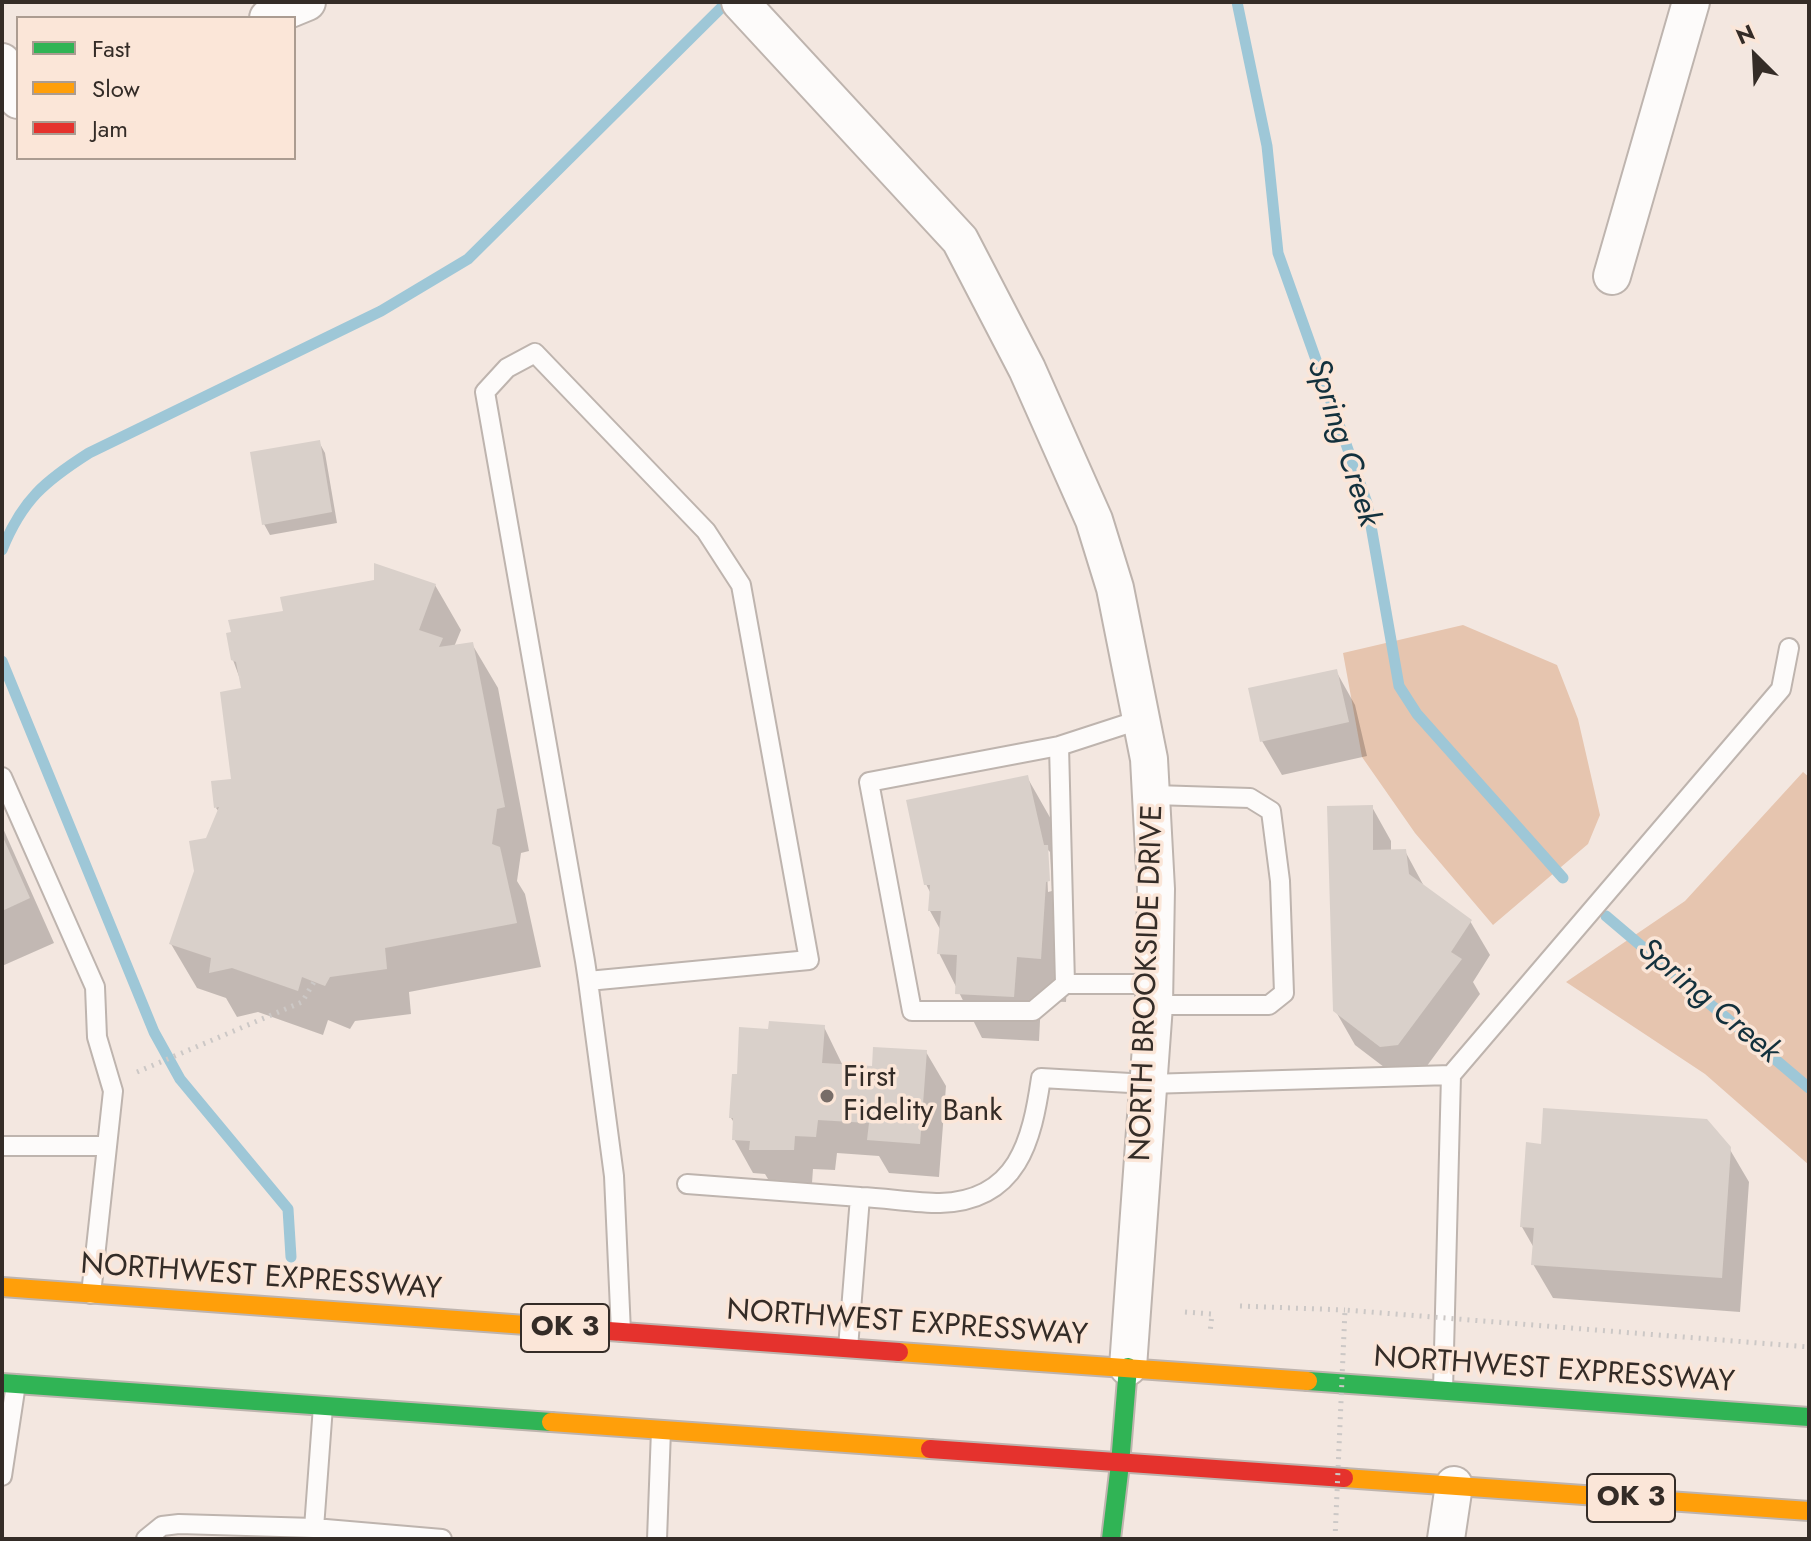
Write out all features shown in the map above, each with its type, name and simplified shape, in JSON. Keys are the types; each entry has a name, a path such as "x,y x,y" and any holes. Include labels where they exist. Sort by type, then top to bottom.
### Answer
{"main road":[{"name":"NORTHWEST EXPRESSWAY","path":"2,1287 1809,1417"},
{"path":"1111,1539 1128,1367"},
{"name":"OK 3","path":"9,1383 1809,1511"}],"street":[{"path":"273,16 307,2"},
{"path":"1612,276 1691,2"},
{"name":"NORTH BROOKSIDE DRIVE","path":"744,6 960,240 1027,369 1094,520 1115,588 1154,795 1154,995 1128,1367"},
{"path":"2,62 16,95"},
{"path":"1446,1539 1454,1485"}],"lane":[{"path":"588,981 809,960 741,585 706,531 535,353 507,368 485,392 588,981 614,1176 621,1332"},
{"path":"1443,1390 1451,1075 1781,689 1789,648"},
{"path":"1142,719 1059,746 869,782 912,1011 1033,1011 1065,984 1269,1005 1284,993 1280,881 1271,811 1250,798 1154,795"},
{"path":"1059,746 1065,984"},
{"path":"2,777 95,987 97,1037 113,1091 91,1294"},
{"path":"687,1184 938,1203 961,1201 981,1193 1004,1177 1025,1154 1034,1128 1041,1078 1148,1084 1451,1075"},
{"path":"2,1146 105,1146"},
{"path":"848,1348 860,1197"},
{"path":"2,1476 9,1383"},
{"path":"305,1531 323,1406"},
{"path":"657,1539 661,1430"},
{"path":"146,1539 162,1526 194,1531 305,1531 432,1539"}],"path":[{"path":"139,1071 302,1002 314,982"},
{"path":"1240,1306 1345,1310 1809,1347"},
{"path":"1335,1539 1345,1310"},
{"path":"1185,1312 1212,1314 1209,1337"}],"shaded area":[{"path":"1463,625 1557,665 1578,719 1600,815 1588,844 1493,925 1415,833 1362,757 1343,653"},
{"path":"1803,772 1809,777 1809,1165 1705,1074 1566,982 1685,901"}],"building":[{"path":"320,440 332,512 262,525 250,452"},
{"path":"374,563 436,584 419,630 443,638 439,647 473,642 505,807 497,809 492,844 500,847 517,923 385,948 387,969 330,977 325,986 302,977 298,991 232,968 209,973 211,958 169,944 194,871 189,841 206,838 219,807 214,808 211,781 231,779 220,692 241,688 236,662 231,660 226,633 231,632 228,620 283,611 280,597 374,580"},
{"path":"1337,669 1349,722 1260,742 1248,688"},
{"path":"1028,775 1044,845 1048,845 1050,881 1046,882 1041,959 1017,957 1014,997 955,994 957,955 937,954 941,911 928,911 930,885 924,885 906,800"},
{"path":"1373,805 1373,850 1406,849 1409,874 1472,920 1451,952 1462,959 1398,1045 1380,1047 1333,1011 1327,806"},
{"path":"2,835 30,898 2,911"},
{"name":"First Fidelity Bank","path":"769,1021 825,1025 822,1063 872,1066 873,1047 927,1050 920,1144 867,1140 869,1123 818,1120 816,1137 795,1136 794,1150 749,1150 750,1141 732,1140 733,1118 729,1118 732,1074 737,1074 739,1027 768,1029"},
{"path":"1543,1108 1707,1119 1731,1147 1722,1278 1531,1265 1534,1228 1520,1227 1526,1142 1541,1144"}],"waterway":[{"path":"2,550 18,518 36,493 89,453 381,311 468,259 727,2"},
{"name":"Spring Creek","path":"1237,2 1267,146 1278,253 1367,503 1399,686 1417,714 1563,878"},
{"path":"2,661 154,1032 180,1079 288,1209 291,1257"},
{"name":"Spring Creek","path":"1606,916 1809,1088"}],"traffic: fast":[{"path":"1120,1464 1128,1367"},
{"path":"1308,1381 1809,1417"},
{"path":"2,1383 551,1422"},
{"path":"1111,1539 1120,1464"}],"traffic: slow":[{"path":"2,1287 567,1328"},
{"path":"899,1352 1308,1381"},
{"path":"551,1422 930,1449"},
{"path":"1344,1478 1809,1511"}],"traffic: jam":[{"path":"567,1328 899,1352"},
{"path":"930,1449 1344,1478"}],"place":[{"name":"First Fidelity Bank","path":"827,1096"}]}
